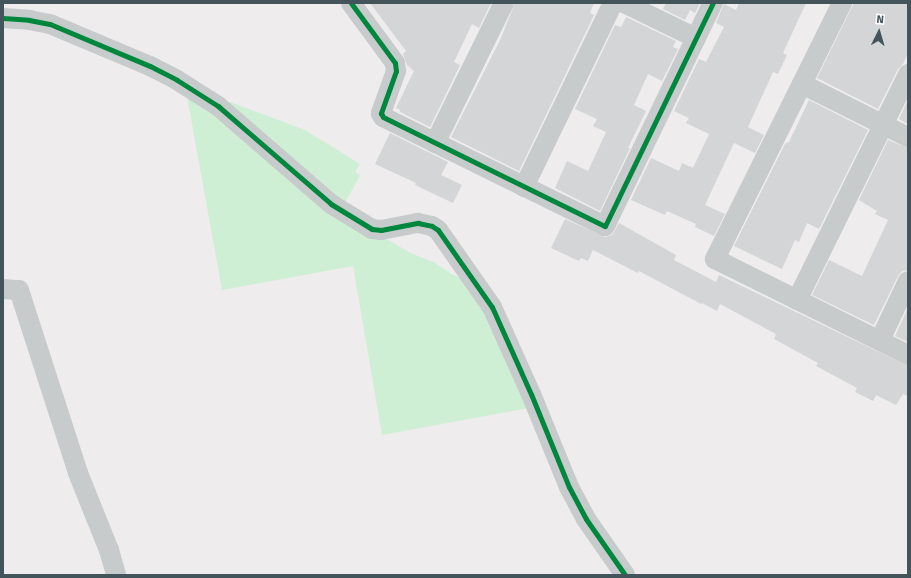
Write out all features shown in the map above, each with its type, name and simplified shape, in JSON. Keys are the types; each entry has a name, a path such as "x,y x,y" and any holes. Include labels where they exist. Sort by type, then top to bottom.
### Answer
{"street":[{"path":"351,3 395,63 396,71 381,113 383,117 605,226 713,3"},
{"path":"435,143 504,3"},
{"path":"524,187 613,3"},
{"path":"624,3 696,38"},
{"path":"842,3 715,260 908,355"},
{"path":"3,18 29,20 50,24 150,66 177,80 218,106 332,204 372,230 418,224 432,226 438,230 492,306 531,394 569,487 586,519 625,575"},
{"path":"797,300 908,74"},
{"path":"802,84 908,137"},
{"path":"880,340 908,281"},
{"path":"3,289 19,290 78,472 109,550 116,575"}],"green space":[{"path":"186,91 381,236 411,253 435,263 453,275 469,280 529,408 382,435 353,266 222,290"},
{"path":"230,102 305,130 360,164 355,172 360,176 343,206 222,103"}],"building":[{"path":"370,3 491,3 479,28 472,24 454,62 460,65 430,127 400,112 400,110 396,108 414,71 407,65 403,54 406,51"},
{"path":"515,3 594,3 590,13 594,15 519,171 451,137 501,38"},
{"path":"666,3 700,3 695,13 690,10 685,20 663,9"},
{"path":"739,3 806,3 783,53 787,55 778,74 773,72 748,127 764,135 755,153 734,143 705,205 725,214 714,236 695,227 696,224 667,211 665,215 631,200 651,158 679,171 682,163 693,168 709,134 686,123 689,118 674,111 699,59 706,62 724,27 716,23 724,4 736,10"},
{"path":"854,3 908,3 908,53 903,64 898,69 878,109 817,78"},
{"path":"626,17 676,41 673,47 678,49 662,81 648,74 634,105 646,111 600,211 555,188 567,161 588,171 606,132 593,126 597,119 575,109 615,25 621,27"},
{"path":"809,100 868,130 819,229 807,223 799,242 795,240 782,269 734,246 785,144 789,142"},
{"path":"908,102 908,124 899,119"},
{"path":"390,133 448,162 441,175 462,185 453,203 415,185 416,183 375,164"},
{"path":"888,140 908,148 908,270 902,271 898,276 874,325 812,295 829,260 862,276 888,220 875,214 877,211 859,200"},
{"path":"565,219 605,237 612,235 619,223 676,255 674,260 716,282 719,275 908,366 908,396 903,394 896,405 876,395 873,401 855,392 857,388 816,366 818,363 774,339 776,334 720,304 717,311 639,271 638,273 593,250 588,261 581,258 579,261 551,248"},
{"path":"908,308 908,342 895,336"}],"cycle path":[{"path":"351,3 395,63 396,71 381,113 383,117 605,226 713,3"},
{"path":"3,18 29,20 50,24 150,66 177,80 218,106 331,204 372,229 381,230 418,223 432,226 438,230 492,307 531,394 569,487 586,519 625,575"}]}
